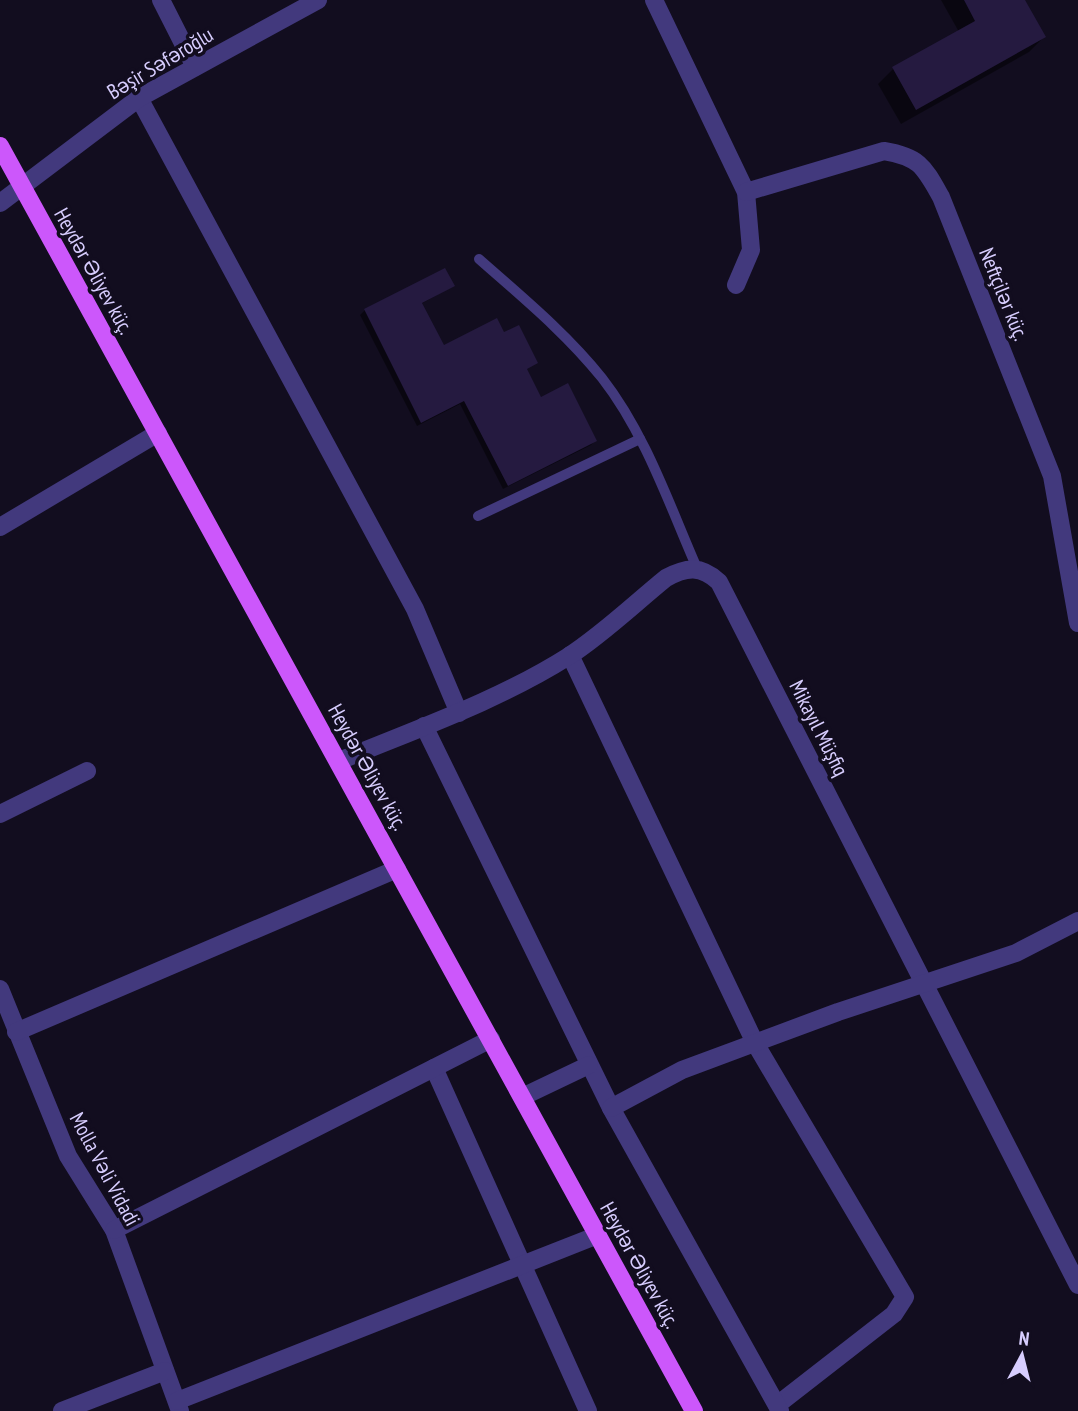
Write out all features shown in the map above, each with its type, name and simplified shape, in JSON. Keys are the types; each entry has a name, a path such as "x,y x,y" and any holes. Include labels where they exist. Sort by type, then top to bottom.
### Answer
{"main road":[{"name":"Heydər Əliyev küç.","path":"0,146 694,1411"}],"street":[{"path":"161,0 194,67"},
{"name":"Bəşir Səfəroğlu","path":"0,203 139,98 318,0"},
{"path":"654,0 746,191 751,250 736,285"},
{"path":"139,98 415,609 458,713"},
{"name":"Neftçilər küç.","path":"746,191 884,151 905,155 924,166 941,197 1052,476 1078,623"},
{"path":"0,527 158,433"},
{"path":"338,761 458,713 570,655 666,578 679,571 697,568"},
{"name":"Mikayıl Müşfiq","path":"697,568 707,571 719,582 1078,1285"},
{"path":"424,726 611,1108 778,1408 894,1314 905,1297 754,1043 570,655"},
{"path":"0,814 87,771"},
{"path":"16,1032 397,869"},
{"path":"611,1108 682,1070 1016,953 1078,920"},
{"name":"Molla Vəli Vidadi","path":"0,989 68,1156 114,1230 179,1406"},
{"path":"114,1230 491,1039"},
{"path":"522,1097 589,1065"},
{"path":"434,1068 588,1411"},
{"path":"179,1406 598,1235"},
{"path":"62,1411 165,1371"}],"lane":[{"path":"479,259 564,334 603,379 640,439 697,568"},
{"path":"478,516 640,439"}],"building":[{"path":"964,0 1025,0 1046,37 916,110 892,67 975,21"},
{"path":"445,268 455,286 422,303 444,345 497,318 504,332 519,325 538,363 527,369 541,397 568,383 597,441 508,486 464,401 421,423 364,309"}]}
